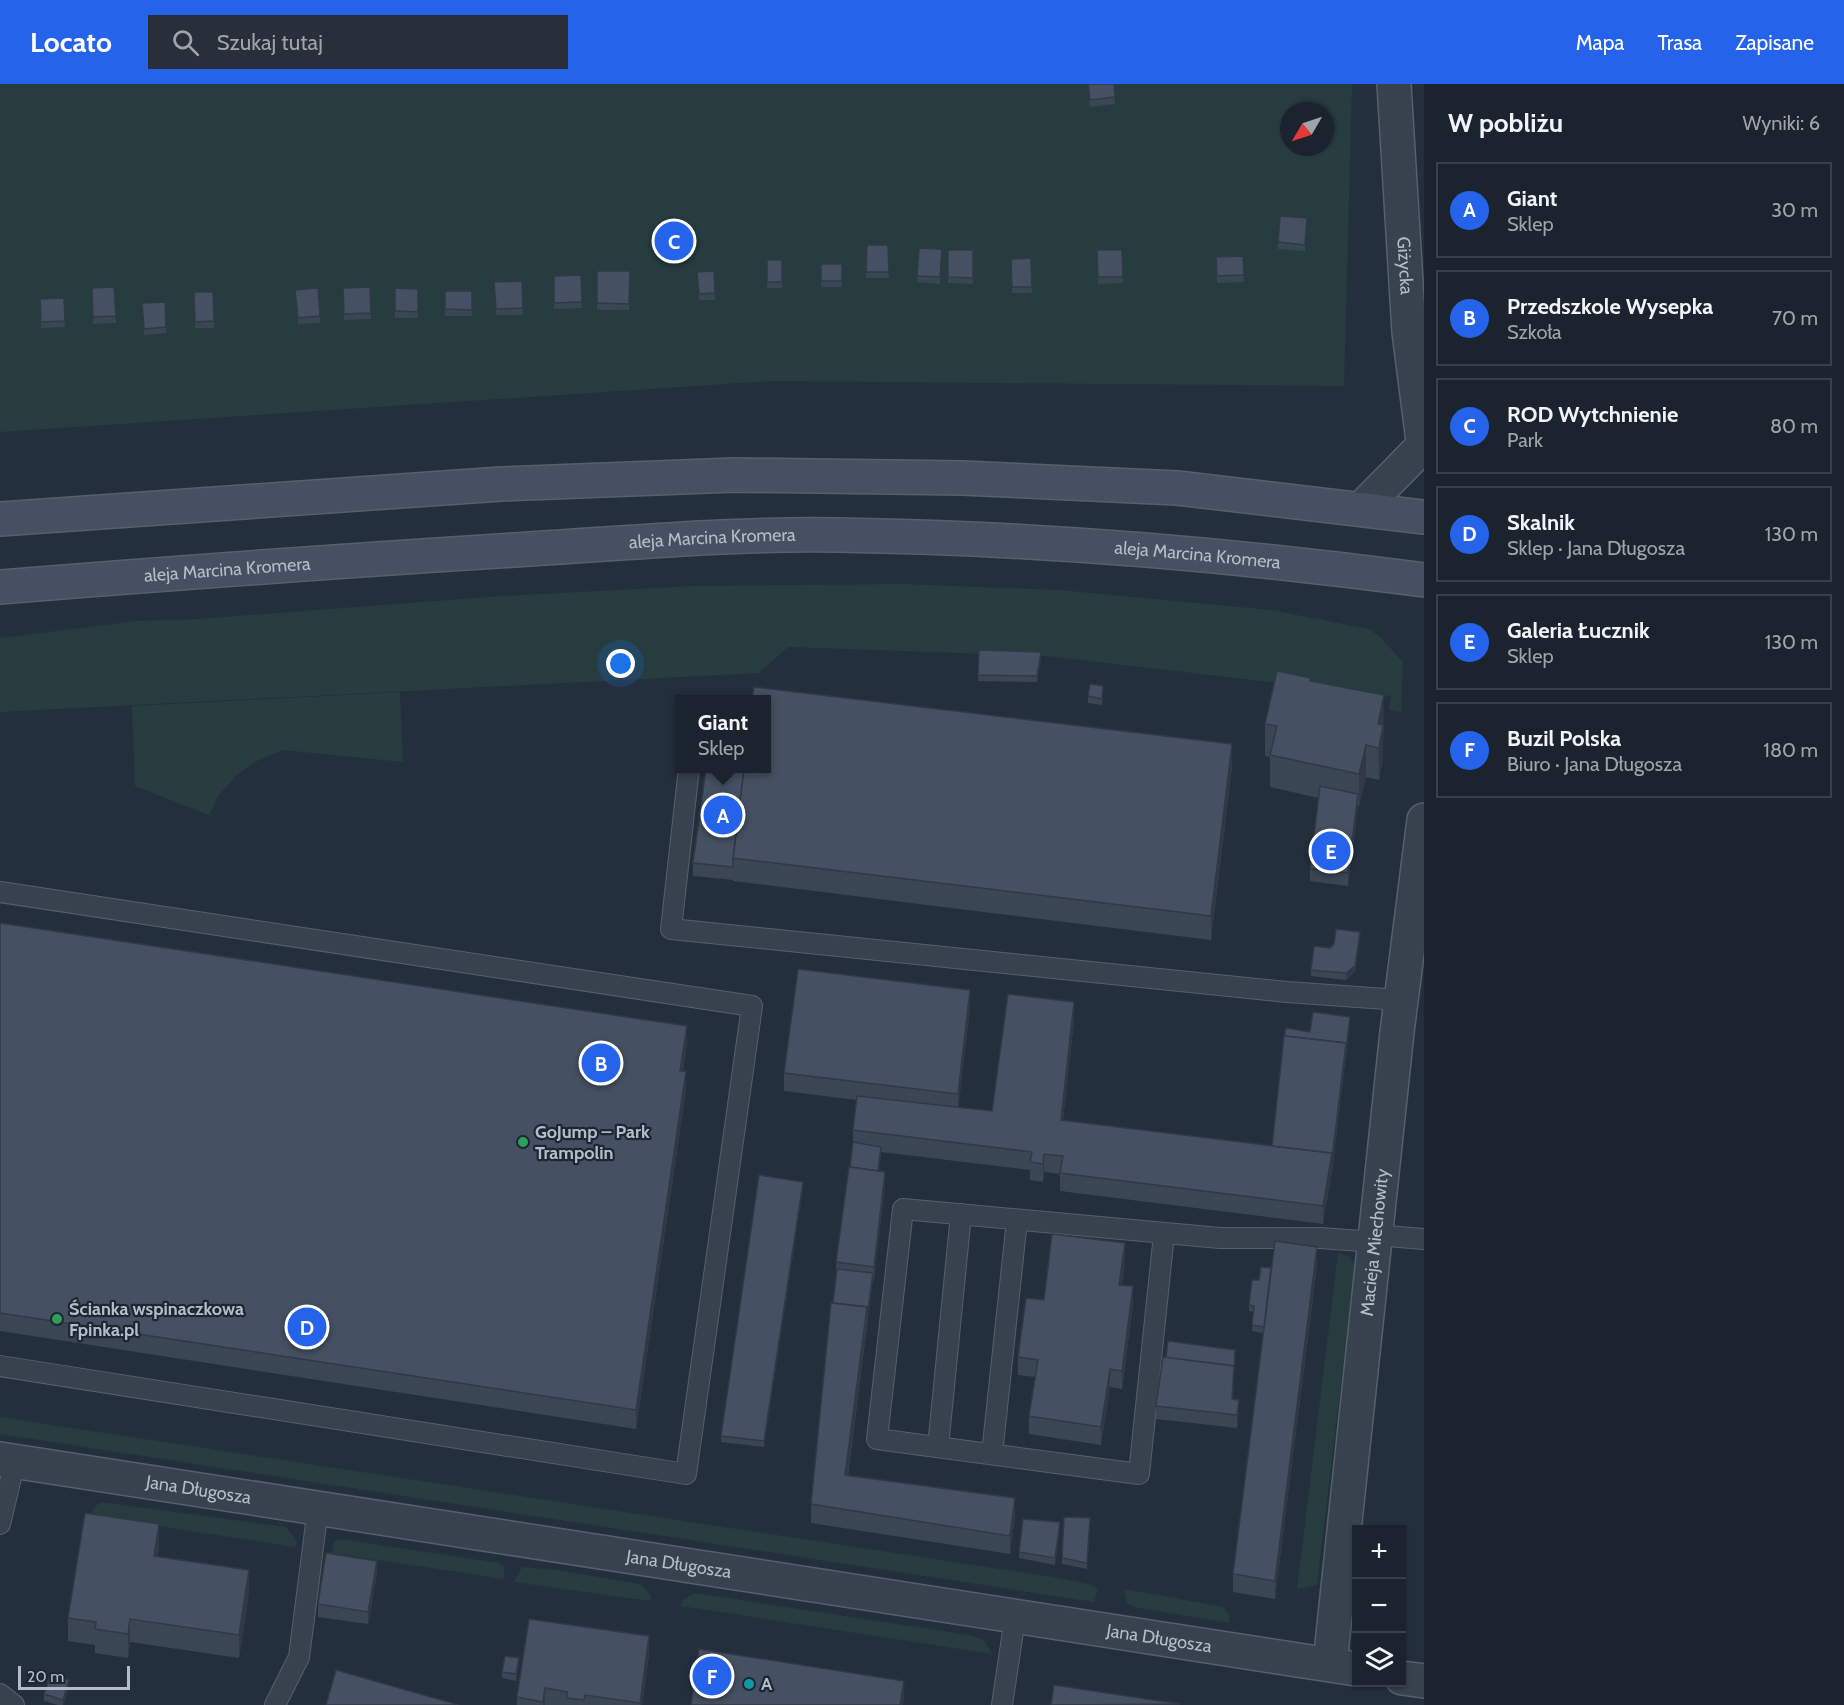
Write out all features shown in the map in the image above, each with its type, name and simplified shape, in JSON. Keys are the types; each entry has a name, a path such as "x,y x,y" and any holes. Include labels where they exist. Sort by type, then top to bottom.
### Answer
{"main road":[{"path":"0,519 501,484 734,475 962,478 1178,488 1424,517"},
{"name":"aleja Marcina Kromera","path":"0,587 280,564 669,540 834,535 1000,539 1180,551 1424,580"}],"street":[{"name":"Giżycka","path":"1361,509 1423,448 1409,332 1412,163 1394,84"},
{"name":"Macieja Miechowity","path":"1343,1666 1374,1238 1400,1000 1424,820"},
{"name":"Jana Długosza","path":"8,1460 1015,1618 1343,1666"},
{"path":"1406,1679 1424,1681"}],"lane":[{"path":"688,773 671,929 1287,992 1400,1000"},
{"path":"0,892 752,1006 686,1474 0,1366"},
{"path":"1164,1234 1139,1474 877,1439 903,1209 1220,1238 1424,1239"},
{"path":"938,1447 961,1214"},
{"path":"992,1454 1017,1220"},
{"path":"0,1524 8,1460"},
{"path":"275,1705 298,1658 318,1508"},
{"path":"1002,1705 1015,1618"},
{"path":"0,1694 14,1705"}],"green space":[{"path":"0,84 1352,84 1344,386 771,381 0,432"},
{"path":"905,584 1059,590 1271,610 1369,629 1379,636 1403,662 1401,712 1389,710 1391,696 1046,656 788,647 759,673 0,712 0,638 136,621 198,619 501,596 693,586"},
{"path":"400,692 403,762 283,750 255,762 237,775 218,796 209,815 135,786 132,706"},
{"path":"1338,1253 1350,1257 1355,1266 1317,1585 1297,1589"},
{"path":"0,1417 1053,1577 1089,1584 1098,1589 1094,1602 0,1434"},
{"path":"101,1502 286,1527 297,1542 296,1547 92,1516 93,1508"},
{"path":"340,1539 499,1563 504,1567 504,1579 332,1553 334,1542"},
{"path":"522,1567 557,1570 640,1584 651,1595 650,1601 514,1582"},
{"path":"1124,1589 1224,1607 1230,1616 1229,1623 1134,1607 1127,1603"},
{"path":"694,1593 969,1635 984,1640 992,1654 681,1606 683,1600"}],"building":[{"path":"1088,84 1114,84 1115,97 1090,100"},
{"path":"1280,216 1307,218 1305,245 1278,242"},
{"path":"867,245 888,245 889,272 866,272"},
{"path":"919,248 942,249 940,277 917,276"},
{"path":"948,250 973,250 973,278 948,277"},
{"path":"1097,250 1122,250 1123,277 1098,277"},
{"path":"1243,256 1244,275 1217,276 1216,257"},
{"path":"1031,258 1032,287 1012,287 1011,259"},
{"path":"767,260 782,260 782,282 767,282"},
{"path":"821,264 842,264 842,281 821,281"},
{"path":"597,271 630,271 629,304 597,303"},
{"path":"714,271 715,293 699,294 697,272"},
{"path":"581,275 582,302 554,303 554,276"},
{"path":"522,281 523,308 496,309 494,282"},
{"path":"114,287 116,316 93,317 92,288"},
{"path":"370,287 371,313 344,314 343,288"},
{"path":"318,288 320,316 298,318 295,290"},
{"path":"395,288 418,289 418,312 395,311"},
{"path":"445,291 472,291 472,310 445,309"},
{"path":"194,292 213,292 214,321 195,322"},
{"path":"64,298 65,321 41,322 40,299"},
{"path":"165,302 166,327 144,329 142,303"},
{"path":"979,650 1041,652 1037,676 978,675"},
{"path":"1277,671 1311,678 1310,681 1384,695 1378,724 1383,725 1379,748 1366,745 1359,774 1270,755 1277,726 1265,724"},
{"path":"1090,684 1103,686 1102,699 1088,696"},
{"path":"754,687 1232,744 1211,916 733,858 743,773 771,773 771,695 753,695"},
{"path":"705,773 743,773 733,867 693,863"},
{"path":"1320,786 1358,794 1348,873 1310,869"},
{"path":"0,923 687,1026 680,1071 686,1071 636,1410 0,1313"},
{"path":"1336,929 1360,932 1355,966 1346,973 1311,970 1314,946 1330,948 1334,944"},
{"path":"798,969 970,990 958,1094 784,1073"},
{"path":"1008,994 1074,1002 1061,1120 1332,1153 1323,1206 1060,1173 1063,1156 1044,1154 1043,1164 1030,1162 1032,1152 853,1130 857,1096 992,1111"},
{"path":"1313,1012 1350,1017 1346,1049 1346,1043 1284,1036 1286,1028 1310,1032"},
{"path":"1284,1036 1346,1043 1332,1159 1332,1153 1272,1146"},
{"path":"853,1142 881,1147 878,1171 850,1167"},
{"path":"849,1167 885,1172 874,1267 836,1262"},
{"path":"759,1175 803,1182 764,1441 721,1436"},
{"path":"1052,1234 1125,1243 1119,1285 1133,1286 1122,1371 1110,1369 1101,1427 1029,1416 1038,1360 1018,1357 1026,1298 1044,1300"},
{"path":"1275,1241 1317,1247 1275,1581 1233,1574"},
{"path":"1261,1267 1271,1268 1264,1327 1252,1325 1254,1306 1249,1305 1252,1280 1259,1280"},
{"path":"837,1269 873,1273 867,1317 867,1307 833,1303"},
{"path":"831,1303 867,1307 845,1475 1015,1498 1010,1536 811,1504"},
{"path":"1168,1341 1235,1350 1234,1372 1234,1366 1166,1358"},
{"path":"1163,1357 1234,1366 1232,1399 1239,1400 1237,1415 1156,1406"},
{"path":"85,1513 159,1524 154,1556 249,1570 239,1635 130,1619 128,1634 95,1629 96,1622 68,1618"},
{"path":"1064,1517 1090,1518 1087,1563 1062,1558"},
{"path":"1023,1519 1060,1522 1055,1558 1019,1552"},
{"path":"326,1553 377,1561 368,1612 318,1604"},
{"path":"529,1619 649,1636 640,1703 585,1695 584,1700 567,1698 567,1692 545,1688 543,1702 517,1697"},
{"path":"699,1649 904,1681 900,1705 691,1705"},
{"path":"505,1656 519,1658 516,1674 502,1672"},
{"path":"336,1670 459,1705 326,1705"},
{"path":"51,1674 69,1680 63,1700 44,1694"},
{"path":"1054,1685 1180,1704 1051,1705"}],"place":[{"name":"ROD Wytchnienie","path":"674,241"},
{"name":"Giant","path":"723,815"},
{"name":"Galeria Łucznik","path":"1331,851"},
{"name":"Przedszkole Wysepka","path":"601,1063"},
{"name":"GoJump – Park Trampolin","path":"523,1142"},
{"name":"Ścianka wspinaczkowa Fpinka.pl","path":"57,1319"},
{"name":"Skalnik","path":"307,1327"},
{"name":"Buzil Polska","path":"712,1676"},
{"name":"A","path":"749,1684"}]}
